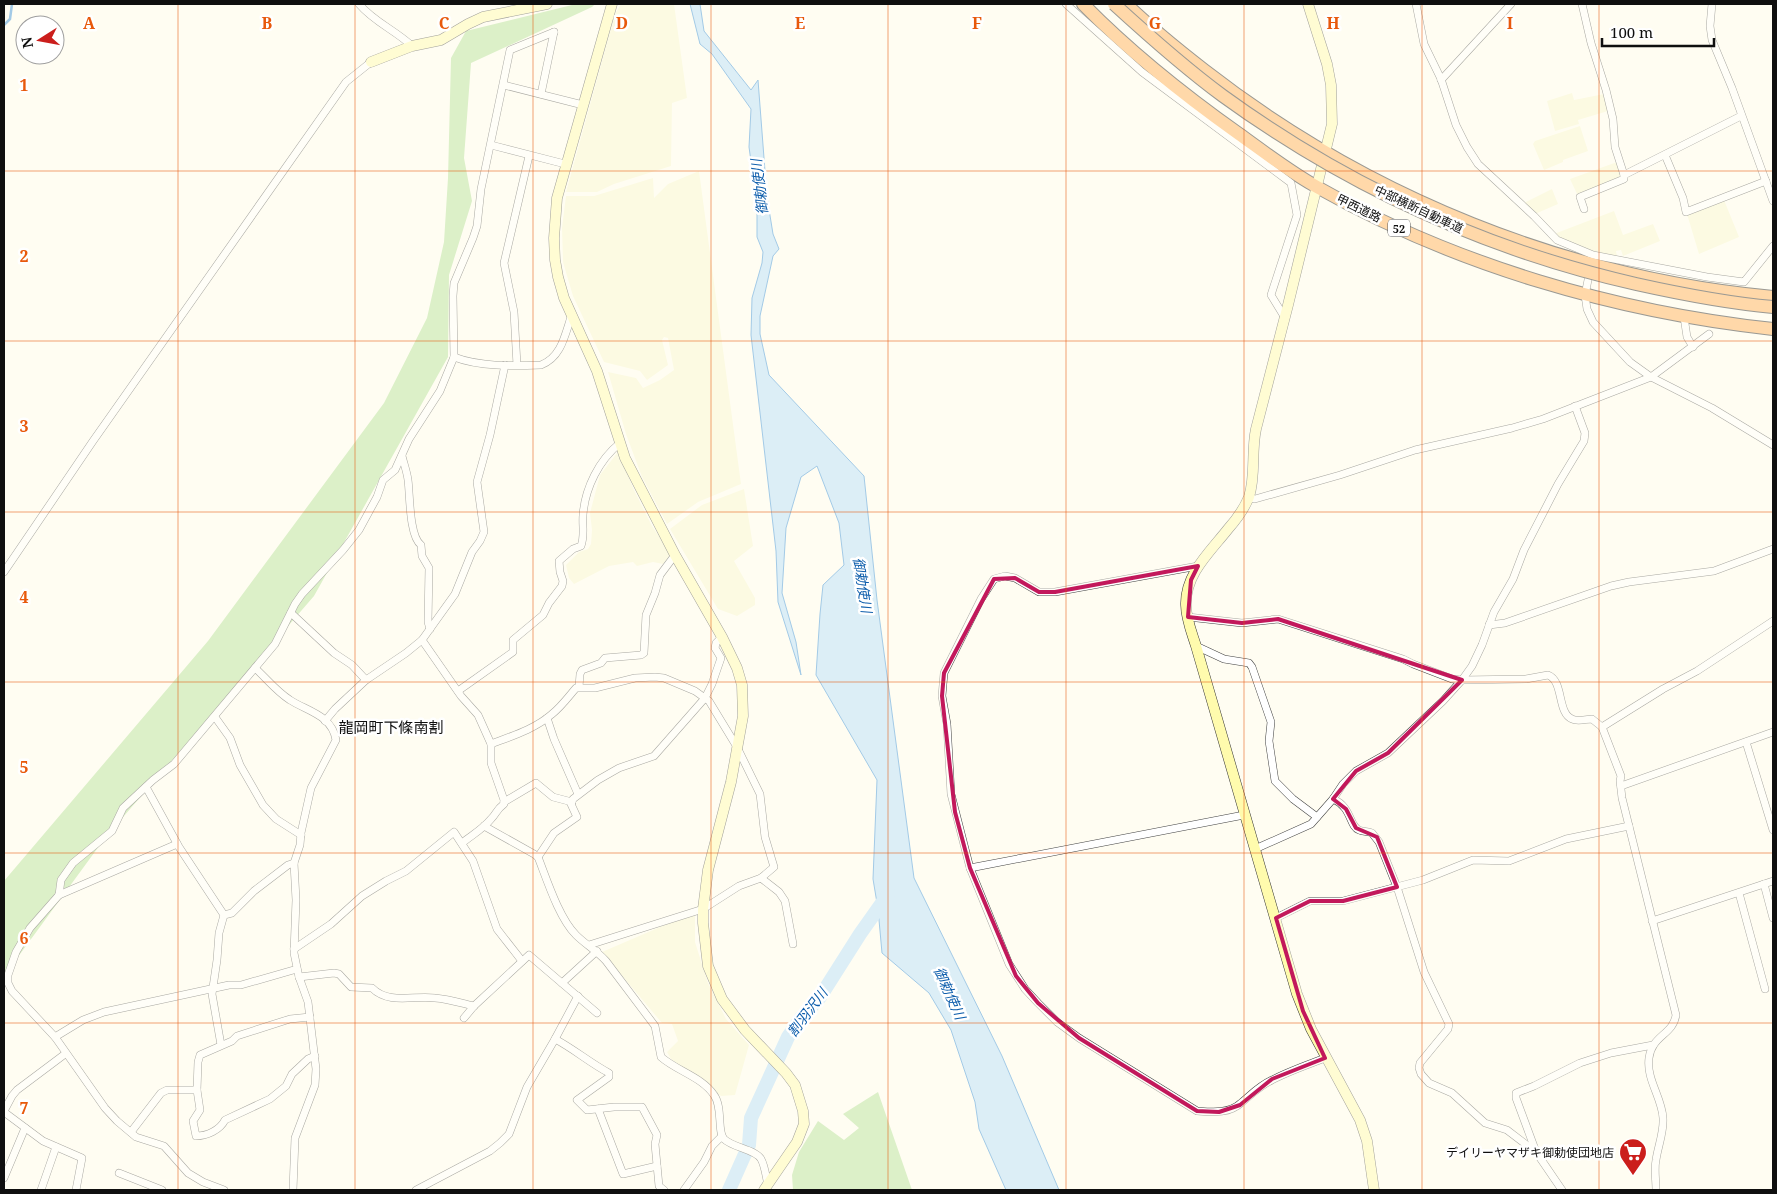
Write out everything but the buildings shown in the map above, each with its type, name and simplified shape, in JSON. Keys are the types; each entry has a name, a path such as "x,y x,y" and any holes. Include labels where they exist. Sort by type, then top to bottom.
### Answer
{"highway":[{"name":"甲西道路","path":"1084,4 1161,76 1221,122 1316,186 1378,218 1451,250 1548,284 1684,318 1773,329"},
{"name":"中部横断自動車道","path":"1114,4 1184,65 1222,95 1261,122 1302,149 1346,174 1423,213 1521,252 1613,279 1712,299 1773,307"},
{"path":"1126,4 1226,87 1274,121 1325,152 1404,194 1525,244 1592,259 1656,279 1773,297"}],"street":[{"path":"359,4 381,24 412,46"},
{"path":"4,572 98,433 346,82 371,62 412,46 441,40 483,17 547,4"},
{"path":"612,4 565,164 557,198 554,238 558,277 564,298 597,371 620,443 636,482 722,637 737,668 742,685 743,716 731,782 708,870 703,909 704,944 708,966 722,999 758,1046 786,1073 795,1085 801,1103 804,1124 797,1142 767,1188"},
{"path":"1066,4 1142,72 1291,183 1297,215 1271,295 1285,318"},
{"path":"1308,4 1327,64 1331,85 1332,124 1253,442 1252,486 1248,498 1232,524 1198,566 1191,580 1186,605 1244,815 1303,1011 1325,1058 1360,1120 1367,1141 1374,1190"},
{"path":"1416,4 1424,44 1441,80 1456,125 1466,147 1478,164 1534,216 1556,240 1592,259 1744,282 1773,246"},
{"path":"1441,80 1511,4"},
{"path":"1582,4 1591,43 1606,90 1613,119 1615,147 1624,175 1624,179 1580,197 1584,209"},
{"path":"1712,4 1710,26 1712,40 1732,88 1773,201"},
{"path":"59,895 61,880 73,863 112,831 123,808 174,764 215,717 275,644 302,594 359,530 378,497 383,480 395,470 409,440 440,391 454,357 454,283 474,238 477,226 481,189 510,50 554,32 541,94"},
{"path":"504,85 583,105"},
{"path":"1624,175 1741,116"},
{"path":"491,145 565,164"},
{"path":"1665,155 1683,198 1686,212 1766,180"},
{"path":"517,365 514,312 504,264 529,156"},
{"path":"1592,259 1585,294 1588,309 1593,322 1630,362 1651,377 1712,408 1773,445"},
{"path":"454,357 462,360 505,364 541,365 552,358 562,344 572,314"},
{"path":"1684,318 1687,337 1693,347"},
{"path":"1248,498 1255,499 1340,475 1415,450 1543,420 1651,377 1709,334"},
{"path":"325,721 366,680 422,640 455,594 472,552 484,532 477,482 490,434 505,364"},
{"path":"1255,849 1311,824 1356,771 1388,753 1437,707 1462,680 1472,666 1494,612 1513,579 1524,550 1554,492 1584,441 1585,433 1575,406"},
{"path":"458,691 513,652 513,640 543,615 549,603 562,586 563,580 559,561 573,549 581,546 584,537 583,515 594,475 614,448 620,443"},
{"path":"402,456 408,480 411,514 417,542 429,568 428,622 430,628"},
{"path":"1490,625 1506,623 1611,586 1714,571 1773,549"},
{"path":"579,687 582,670 601,663 605,658 641,655 644,653 644,620 660,575 676,555"},
{"path":"1198,566 1054,592 1039,592 1015,578 1005,576 994,579 981,599 948,664 942,684 947,724 951,794 970,868 1009,964 1025,989 1038,1004 1057,1022 1079,1038 1197,1111 1219,1112 1229,1110 1240,1105 1259,1087 1272,1079 1325,1058"},
{"path":"291,613 334,654 352,665 366,680"},
{"path":"1188,617 1242,623 1278,619 1403,659 1452,679 1518,679 1552,676 1556,682 1565,713 1574,720 1592,719 1602,727 1621,776 1620,786 1629,826 1676,1014 1675,1023 1653,1045 1649,1058 1649,1068 1663,1117 1655,1162 1656,1190"},
{"path":"1602,727 1663,688 1697,671 1773,621"},
{"path":"538,858 554,833 577,817 572,802 578,794 619,768 654,756 705,698 719,666 721,658 715,648 716,643 722,637"},
{"path":"422,640 458,691 478,715 491,744 490,763 504,802"},
{"path":"1196,646 1224,659 1249,663 1252,667 1271,722 1269,741 1275,781 1293,799 1317,817"},
{"path":"255,668 290,700 311,710 325,721 335,734 336,740 314,780 300,845 294,863 296,900 294,948 298,973 308,1002 316,1069 315,1085 295,1138 292,1190"},
{"path":"491,744 527,730 547,718 554,713 576,688 595,688 636,678 664,678 695,691 709,701 737,747 760,794 765,837 774,867 761,878 739,886 703,909 589,945"},
{"path":"215,717 230,738 240,765 263,805 276,819 301,835"},
{"path":"547,718 578,794"},
{"path":"1620,786 1773,732"},
{"path":"1746,742 1773,830"},
{"path":"462,842 484,826 504,802 536,783 553,797 572,802"},
{"path":"146,787 177,844 224,915 219,933 212,989 221,1045"},
{"path":"1332,800 1342,804 1356,828 1360,831 1372,833 1377,837 1397,887 1424,972 1449,1024 1448,1029 1420,1063 1421,1074 1429,1083 1452,1093 1485,1123 1507,1130 1536,1152"},
{"path":"970,868 1244,815"},
{"path":"484,826 538,858 553,897 575,934 597,951 655,1026 661,1057 704,1085 715,1096 718,1103 722,1136 730,1143 761,1158 767,1188"},
{"path":"1276,918 1310,901 1343,901 1423,880 1473,860 1509,861 1566,839 1629,826"},
{"path":"294,948 331,924 362,896 386,880 406,871 454,832 473,861 497,929 522,961"},
{"path":"177,844 59,895 30,928 16,952 8,975 8,983 12,991 54,1038 116,1121 136,1137 164,1146 188,1173 212,1188 224,1190"},
{"path":"224,915 232,913 254,891 288,865 294,863"},
{"path":"761,878 779,892 786,901 793,944"},
{"path":"1652,921 1773,881"},
{"path":"1764,884 1773,918"},
{"path":"1738,893 1765,989"},
{"path":"562,983 597,951"},
{"path":"464,1018 474,1006 529,955 596,1013"},
{"path":"54,1038 83,1020 104,1012 298,973 339,974 350,987 372,988 377,993 397,999 435,998 474,1006"},
{"path":"416,1190 490,1151 509,1134 527,1087 578,996"},
{"path":"310,1017 290,1019 237,1036 232,1041 200,1055 197,1090 200,1110 193,1121 196,1136 203,1136 221,1128 225,1120 270,1099 286,1086 292,1074 308,1059 315,1056"},
{"path":"555,1039 574,1049 594,1066 609,1073 609,1078 577,1100 587,1110 614,1107 642,1107 657,1134 655,1144 659,1186 664,1190"},
{"path":"1562,1190 1536,1152 1516,1098 1516,1093 1580,1063 1611,1053 1653,1045"},
{"path":"65,1054 17,1090 4,1111 43,1141 82,1158 76,1190"},
{"path":"131,1132 161,1093 167,1090 197,1090"},
{"path":"598,1109 623,1174 657,1166"},
{"path":"4,1178 25,1128"},
{"path":"684,1190 704,1162 712,1146 722,1136"},
{"path":"41,1190 56,1147"},
{"path":"119,1173 162,1190"}],"highlighted area":[{"path":"1198,566 1191,580 1188,617 1242,623 1278,619 1462,680 1388,753 1356,771 1333,799 1346,809 1356,828 1377,837 1397,887 1343,901 1310,901 1276,918 1303,1011 1325,1058 1272,1079 1240,1105 1219,1112 1197,1111 1079,1038 1038,1003 1016,976 970,868 955,812 942,696 944,673 994,579 1015,578 1039,592 1055,592"}],"green space":[{"path":"576,4 595,4 471,63 464,158 472,201 449,275 448,357 314,596 105,838 4,976 4,881 208,641 384,403 427,318 444,242 448,178 451,58 466,31"},
{"path":"621,4 674,4 687,98 672,103 671,166 614,184 597,192 566,192 615,14"},
{"path":"1572,93 1574,100 1604,94 1608,111 1578,120 1579,124 1555,131 1547,101"},
{"path":"1580,126 1588,151 1563,160 1563,162 1544,170 1533,144 1535,141"},
{"path":"1617,162 1621,175 1620,179 1578,196 1570,179"},
{"path":"699,171 741,484 698,502 667,524 642,477 626,434 608,372 636,378 643,388 660,380 674,370 668,338 664,337 662,340 668,365 647,380 640,371 604,362 573,296 563,262 562,228 566,196 594,196 653,178 654,198 668,184"},
{"path":"1552,189 1558,204 1535,214 1524,203"},
{"path":"1724,200 1739,237 1699,254 1687,214"},
{"path":"1614,211 1623,235 1653,224 1660,241 1623,256 1621,250 1616,251 1617,257 1559,239 1554,234"},
{"path":"618,452 652,526 671,554 663,564 653,562 637,566 633,562 609,566 574,584 569,578 566,565 579,552 588,549 591,544 590,513 600,475"},
{"path":"744,489 753,546 734,561 755,598 755,605 737,616 718,609 670,529 702,505"},
{"path":"695,912 695,942 708,983 726,1019 749,1045 735,1095 721,1096 671,1059 667,1052 678,1041 672,1024 662,1023 602,952"},
{"path":"878,1092 912,1190 793,1190 792,1175 799,1152 818,1121 844,1140 859,1128 843,1114"}],"water":[{"name":"御勅使川","path":"690,4 700,4 704,31 751,90 758,80 767,197 773,234 779,249 773,256 760,316 760,334 769,375 864,476 877,600 914,878 1002,1056 1059,1190 1006,1190 979,1129 975,1102 951,1030 929,993 882,953 873,879 877,780 816,675 823,585 844,565 839,523 817,466 801,477 786,528 782,593 796,642 801,675 778,602 776,551 751,335 752,298 762,263 763,252 757,237 757,205 749,147 751,109 712,54 700,44"}],"waterway":[{"path":"4,25 10,19 12,4"},
{"name":"割羽沢川","path":"729,1190 749,1145 751,1118 788,1037 801,1018 820,997 889,893"}],"place":[{"name":"デイリーヤマザキ御勅使団地店","path":"1633,1176"}],"district":[{"name":"龍岡町下條南割","path":"391,727"}]}
